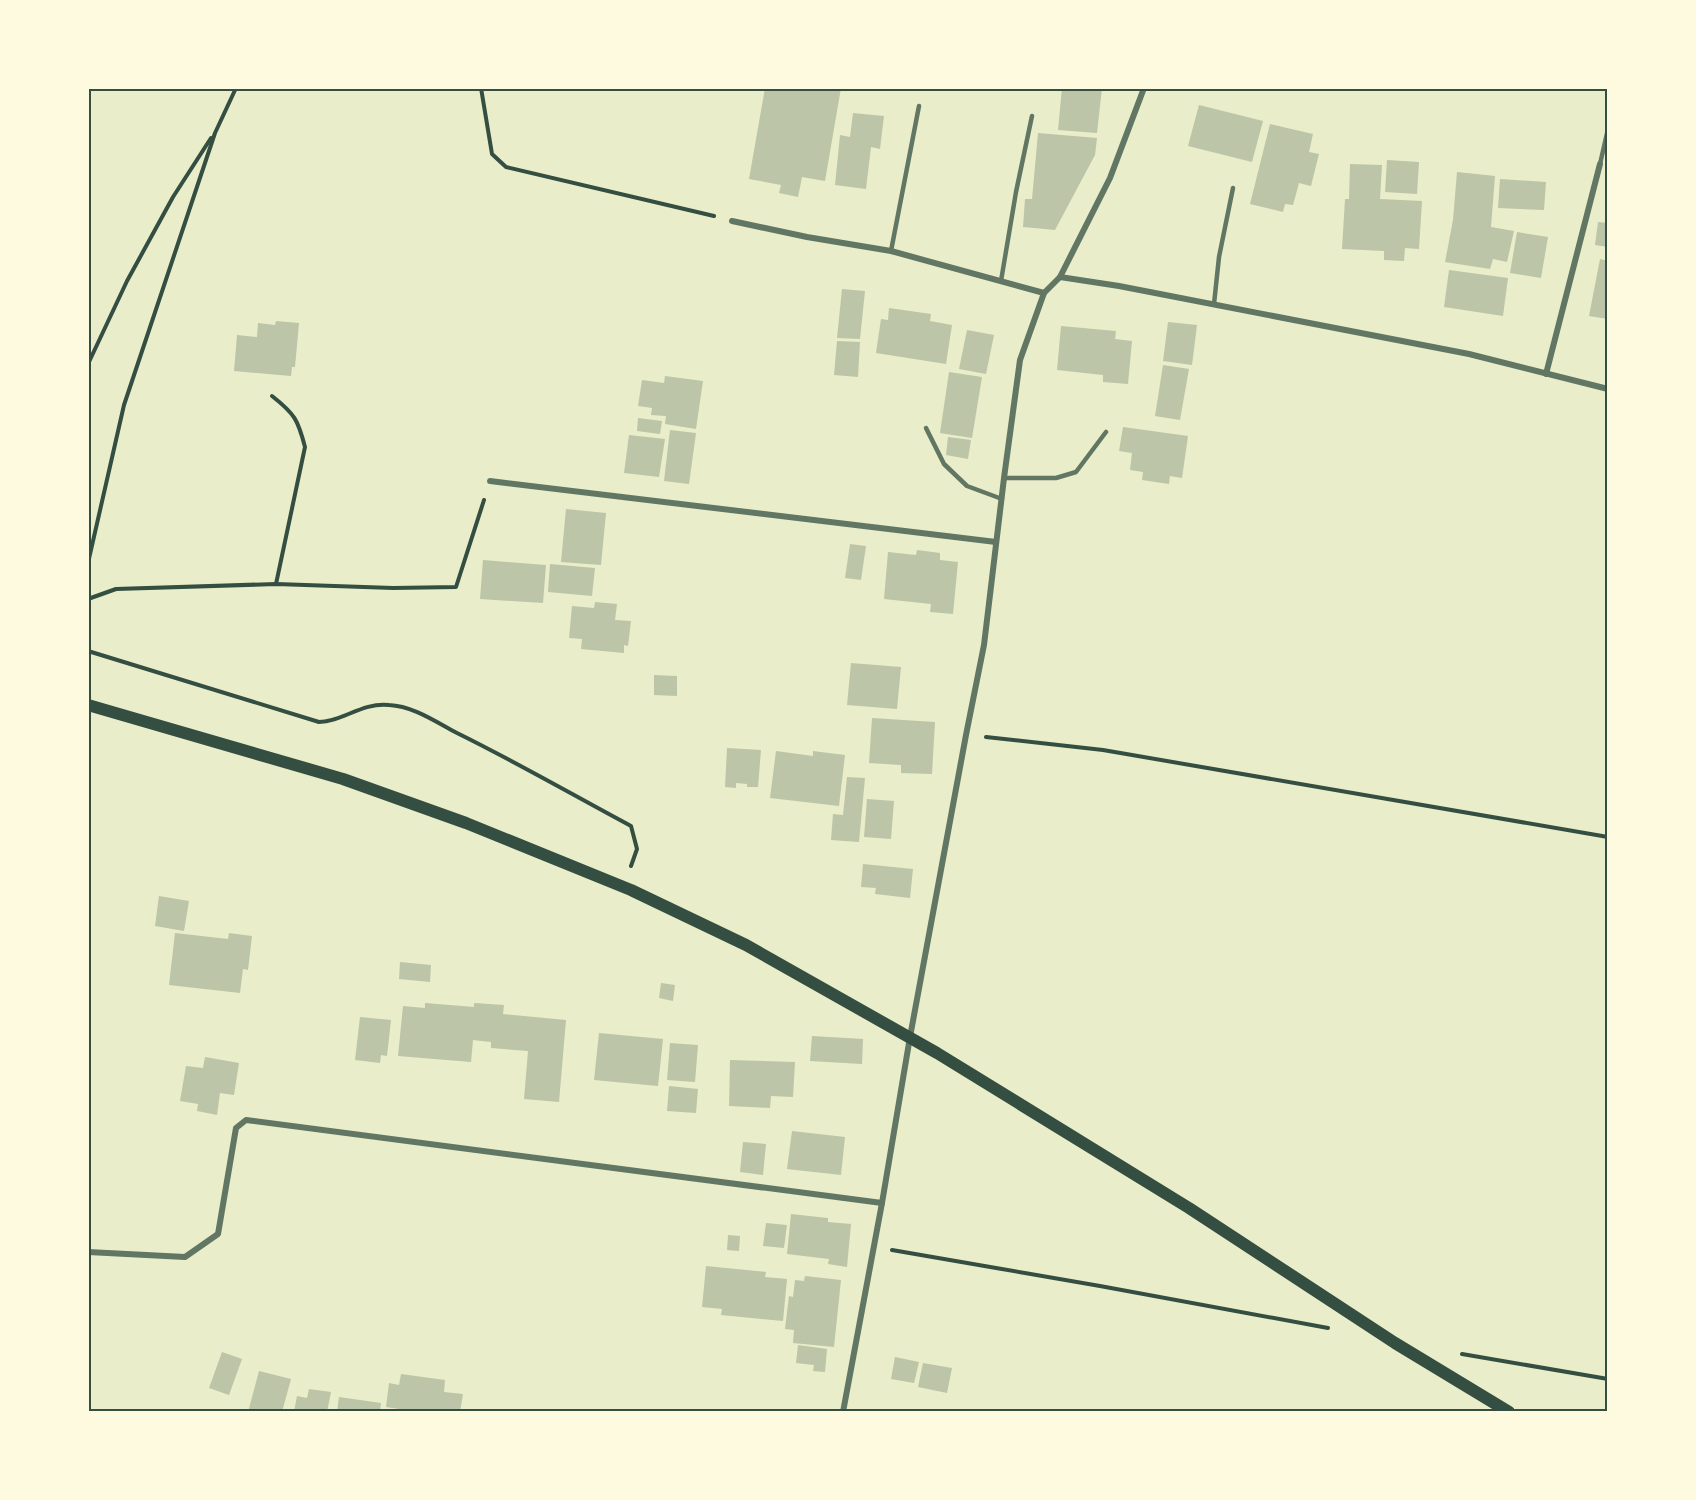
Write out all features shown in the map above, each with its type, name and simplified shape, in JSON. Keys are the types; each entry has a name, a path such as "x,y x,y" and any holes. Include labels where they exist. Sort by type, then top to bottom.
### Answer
{"main road":[{"path":"88,705 343,779 466,823 631,890 746,945 910,1037 1189,1208 1395,1343 1509,1412"}],"street":[{"path":"843,1412 910,1037 984,645 1020,360 1044,293 1060,277 1110,178 1144,88"},
{"path":"1546,374 1600,164"},
{"path":"732,221 807,237 891,251 1044,293"},
{"path":"1060,277 1119,286 1469,354 1608,389"},
{"path":"490,481 996,542"},
{"path":"88,1252 185,1257 218,1234 236,1128 246,1120 882,1203"}],"lane":[{"path":"891,251 919,106"},
{"path":"1001,281 1032,116"},
{"path":"1600,164 1608,129"},
{"path":"1214,304 1219,257 1233,188"},
{"path":"926,428 944,464 967,486 1002,499"},
{"path":"1004,478 1056,478 1076,472 1106,432"}],"path":[{"path":"88,364 127,281 173,197 214,133 236,88"},
{"path":"481,88 492,154 506,167 732,221"},
{"path":"88,563 124,405 214,133"},
{"path":"272,396 290,410 299,425 305,447 276,584"},
{"path":"88,599 116,589 276,584 393,588 456,587 490,481"},
{"path":"88,651 319,722 328,722 369,706 388,704 407,708 489,749 631,826 637,849 631,866"},
{"path":"966,735 1125,754 1608,837"},
{"path":"874,1247 1332,1328"},
{"path":"1454,1353 1608,1379"}],"building":[{"path":"765,88 780,90 781,88 841,88 825,181 802,177 798,197 779,193 781,185 749,179"},
{"path":"1062,88 1102,88 1097,133 1058,130"},
{"path":"1199,105 1263,121 1252,162 1188,146"},
{"path":"853,113 884,116 880,149 871,147 866,189 835,185 840,135 850,137"},
{"path":"1270,124 1313,134 1309,152 1319,154 1311,186 1299,183 1293,205 1285,204 1283,212 1250,204"},
{"path":"1038,133 1097,138 1095,155 1055,230 1023,227 1025,199 1032,199"},
{"path":"1387,160 1419,162 1417,194 1385,192"},
{"path":"1350,164 1382,165 1380,199 1422,201 1419,249 1405,248 1404,261 1384,260 1384,251 1342,249 1345,199 1349,199"},
{"path":"1457,172 1495,176 1491,227 1514,231 1507,262 1493,259 1490,269 1445,262 1453,220"},
{"path":"1500,179 1546,182 1544,210 1498,208"},
{"path":"1598,222 1608,223 1608,247 1595,245"},
{"path":"1517,232 1548,237 1541,278 1510,273"},
{"path":"1600,259 1608,261 1608,319 1589,316"},
{"path":"1449,270 1508,278 1503,316 1444,307"},
{"path":"842,289 865,291 860,339 837,338"},
{"path":"889,308 931,314 930,321 952,325 946,364 876,353 881,319 888,320"},
{"path":"276,321 299,323 295,367 292,367 291,376 234,371 237,335 257,337 258,323 275,325"},
{"path":"1168,322 1197,325 1192,365 1163,361"},
{"path":"1061,326 1116,331 1115,339 1132,341 1128,384 1103,382 1103,375 1057,370"},
{"path":"967,330 994,335 986,374 959,369"},
{"path":"837,341 860,342 858,377 834,375"},
{"path":"1163,365 1189,369 1180,420 1155,416"},
{"path":"949,372 982,377 972,438 940,433"},
{"path":"665,376 703,381 696,429 665,424 666,416 651,415 652,408 638,406 642,380 664,383"},
{"path":"638,418 662,421 660,434 637,431"},
{"path":"1123,427 1188,436 1182,478 1170,476 1169,484 1142,480 1143,472 1130,470 1132,453 1119,451"},
{"path":"670,430 696,433 689,484 664,481"},
{"path":"629,435 665,439 659,477 624,473"},
{"path":"948,437 971,440 968,459 946,455"},
{"path":"566,509 606,513 601,565 561,562"},
{"path":"850,544 866,546 861,580 845,578"},
{"path":"917,550 940,553 940,560 958,562 953,614 930,612 931,604 884,599 888,552 916,555"},
{"path":"483,560 546,565 543,603 480,599"},
{"path":"550,564 595,568 592,596 548,592"},
{"path":"595,602 617,604 615,620 631,621 628,646 624,645 624,653 581,649 582,639 569,638 572,606 594,608"},
{"path":"851,663 901,667 897,709 847,705"},
{"path":"654,675 677,676 677,696 654,695"},
{"path":"872,718 935,722 932,774 901,773 901,765 869,763"},
{"path":"727,748 761,750 758,787 747,787 747,784 736,783 736,788 725,787"},
{"path":"776,751 813,756 813,751 845,755 839,806 770,798"},
{"path":"847,777 865,778 859,842 831,840 833,814 843,815"},
{"path":"867,799 894,801 891,839 864,837"},
{"path":"863,864 913,869 910,898 875,894 876,888 861,887"},
{"path":"159,896 189,901 184,931 155,926"},
{"path":"175,933 228,939 229,933 252,936 248,970 243,969 240,993 169,985"},
{"path":"400,962 431,965 430,982 399,979"},
{"path":"661,983 675,985 673,1001 659,998"},
{"path":"425,1003 474,1007 474,1003 504,1005 503,1014 566,1020 559,1102 524,1099 528,1051 491,1048 491,1042 473,1040 471,1062 398,1056 403,1006 425,1008"},
{"path":"360,1017 391,1020 387,1056 381,1055 380,1063 355,1060"},
{"path":"599,1033 663,1039 658,1086 594,1080"},
{"path":"812,1036 863,1039 862,1064 810,1061"},
{"path":"670,1043 698,1045 695,1082 667,1080"},
{"path":"205,1057 239,1063 234,1095 220,1093 217,1115 197,1111 198,1104 180,1101 186,1066 203,1068"},
{"path":"730,1060 795,1062 793,1097 771,1096 770,1108 729,1106"},
{"path":"669,1086 698,1089 696,1113 667,1111"},
{"path":"792,1131 845,1137 841,1175 787,1169"},
{"path":"743,1142 766,1144 763,1175 740,1172"},
{"path":"791,1214 828,1218 828,1222 851,1224 847,1267 828,1264 829,1259 787,1254"},
{"path":"766,1223 787,1225 784,1248 763,1246"},
{"path":"728,1235 740,1236 739,1251 727,1250"},
{"path":"706,1266 766,1272 765,1277 787,1279 783,1321 721,1315 722,1309 702,1307"},
{"path":"805,1276 841,1280 834,1347 793,1343 794,1330 785,1329 789,1296 793,1297 795,1280 804,1281"},
{"path":"798,1345 827,1349 825,1372 813,1371 814,1365 796,1363"},
{"path":"222,1352 242,1359 229,1395 209,1388"},
{"path":"895,1357 919,1362 914,1383 891,1379"},
{"path":"923,1363 952,1368 947,1393 918,1387"},
{"path":"259,1371 291,1379 282,1412 248,1412"},
{"path":"401,1374 445,1380 444,1392 463,1394 460,1412 419,1412 386,1407 389,1383 399,1385"},
{"path":"309,1389 331,1392 327,1412 294,1412 297,1396 307,1398"},
{"path":"339,1397 381,1403 380,1412 337,1412"}]}
